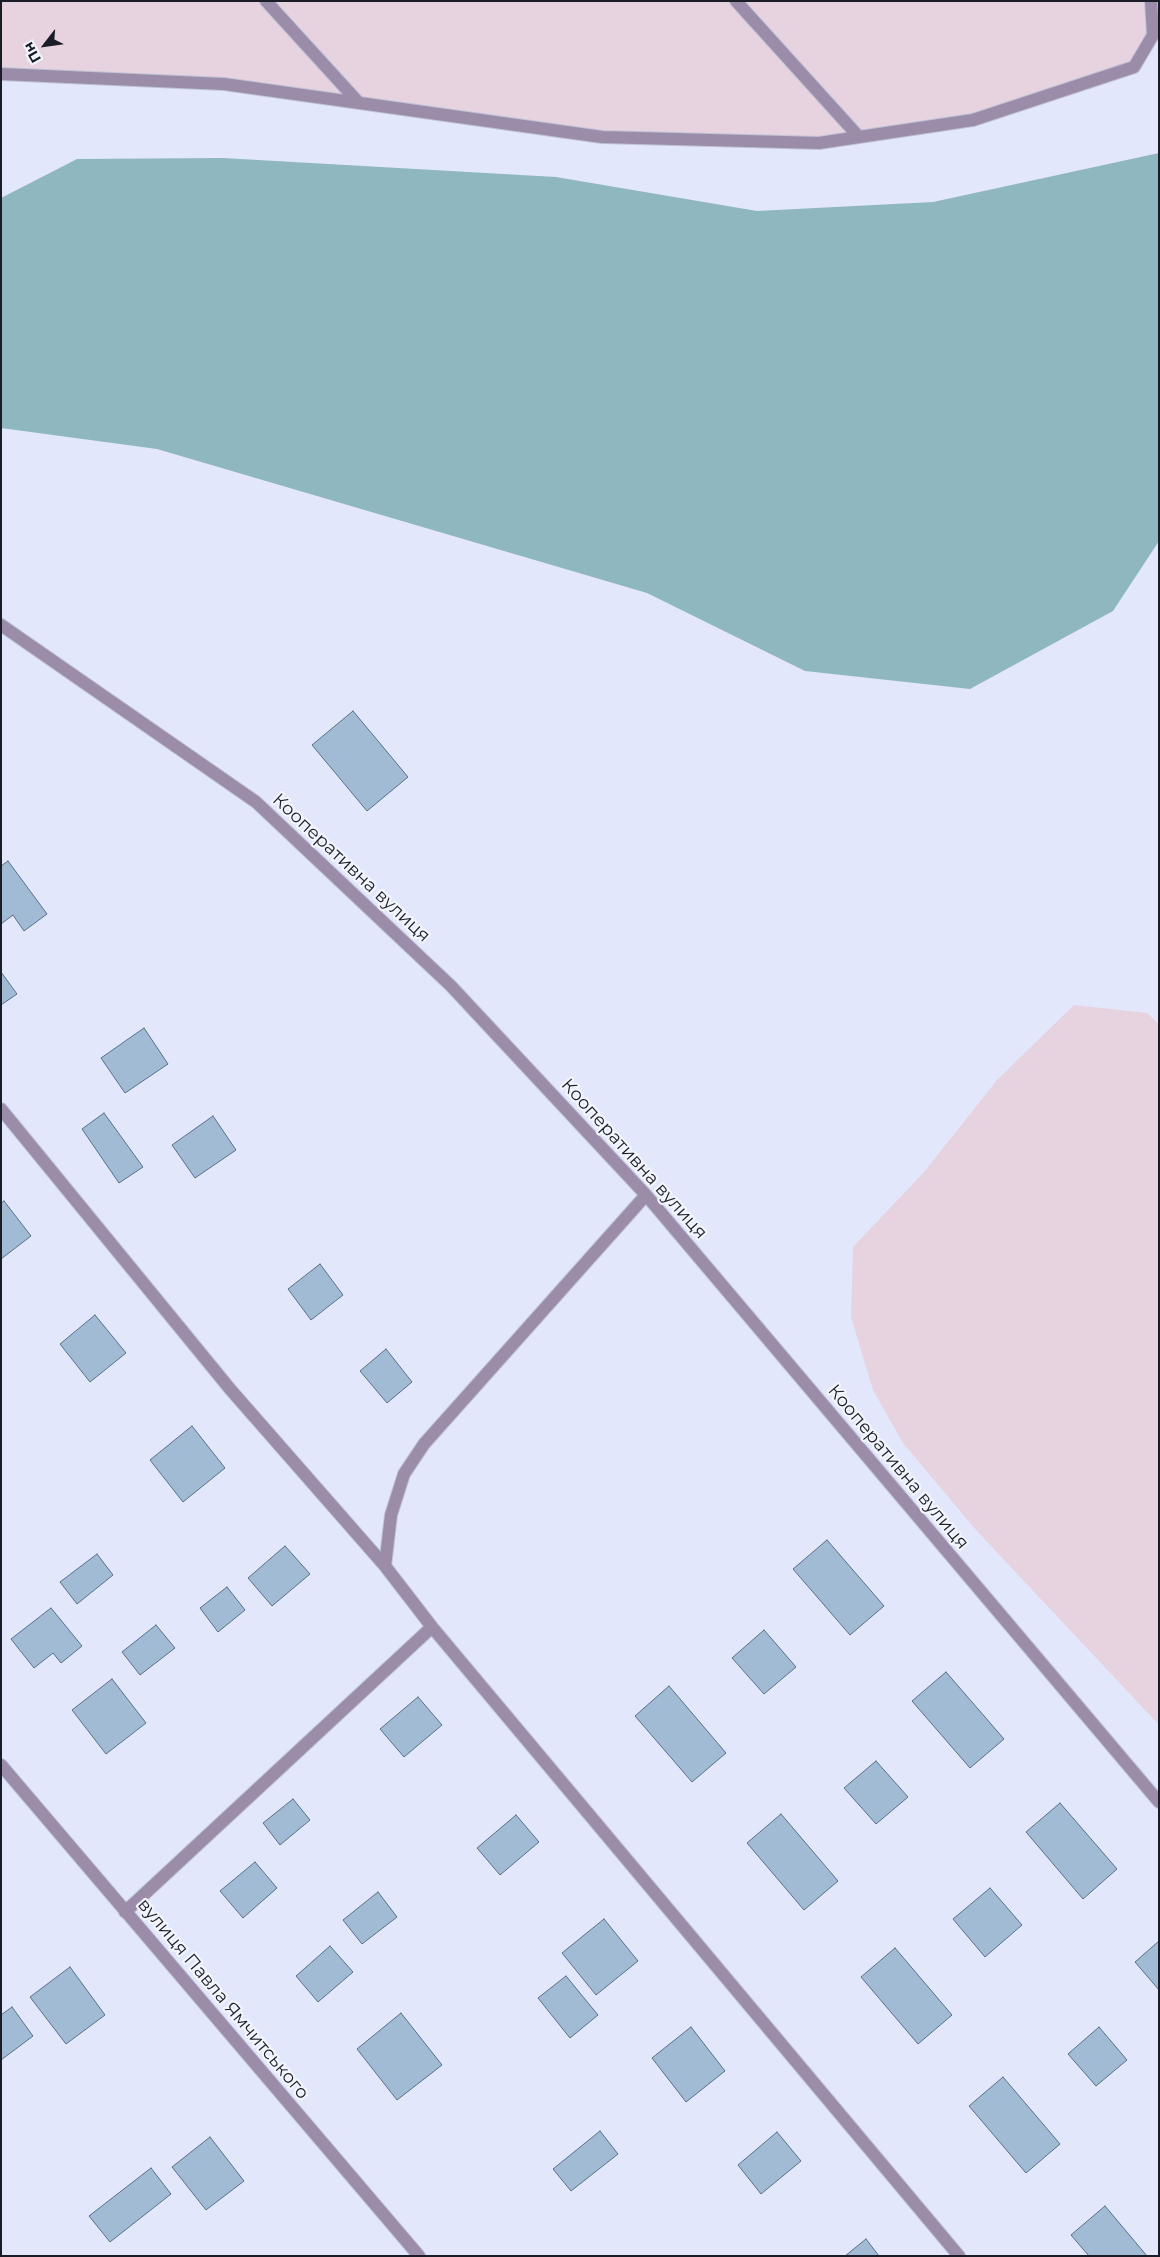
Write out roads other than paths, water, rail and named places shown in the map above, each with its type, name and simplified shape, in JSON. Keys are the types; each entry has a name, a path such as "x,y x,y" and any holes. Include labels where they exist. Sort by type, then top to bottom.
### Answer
{"street":[{"path":"266,1 359,103"},
{"path":"736,1 859,137"},
{"path":"1,74 224,84 602,137 819,143 973,120 1134,67 1152,35 1151,1"},
{"name":"Кооперативна вулиця","path":"1,625 256,802 451,986 646,1195 1159,1802"},
{"path":"1,1109 230,1389 385,1566 432,1627 959,2256"},
{"path":"385,1566 393,1507 404,1474 424,1444 646,1195"},
{"path":"126,1912 432,1627"},
{"name":"вулиця Павла Ямчитського","path":"1,1765 419,2256"}]}
